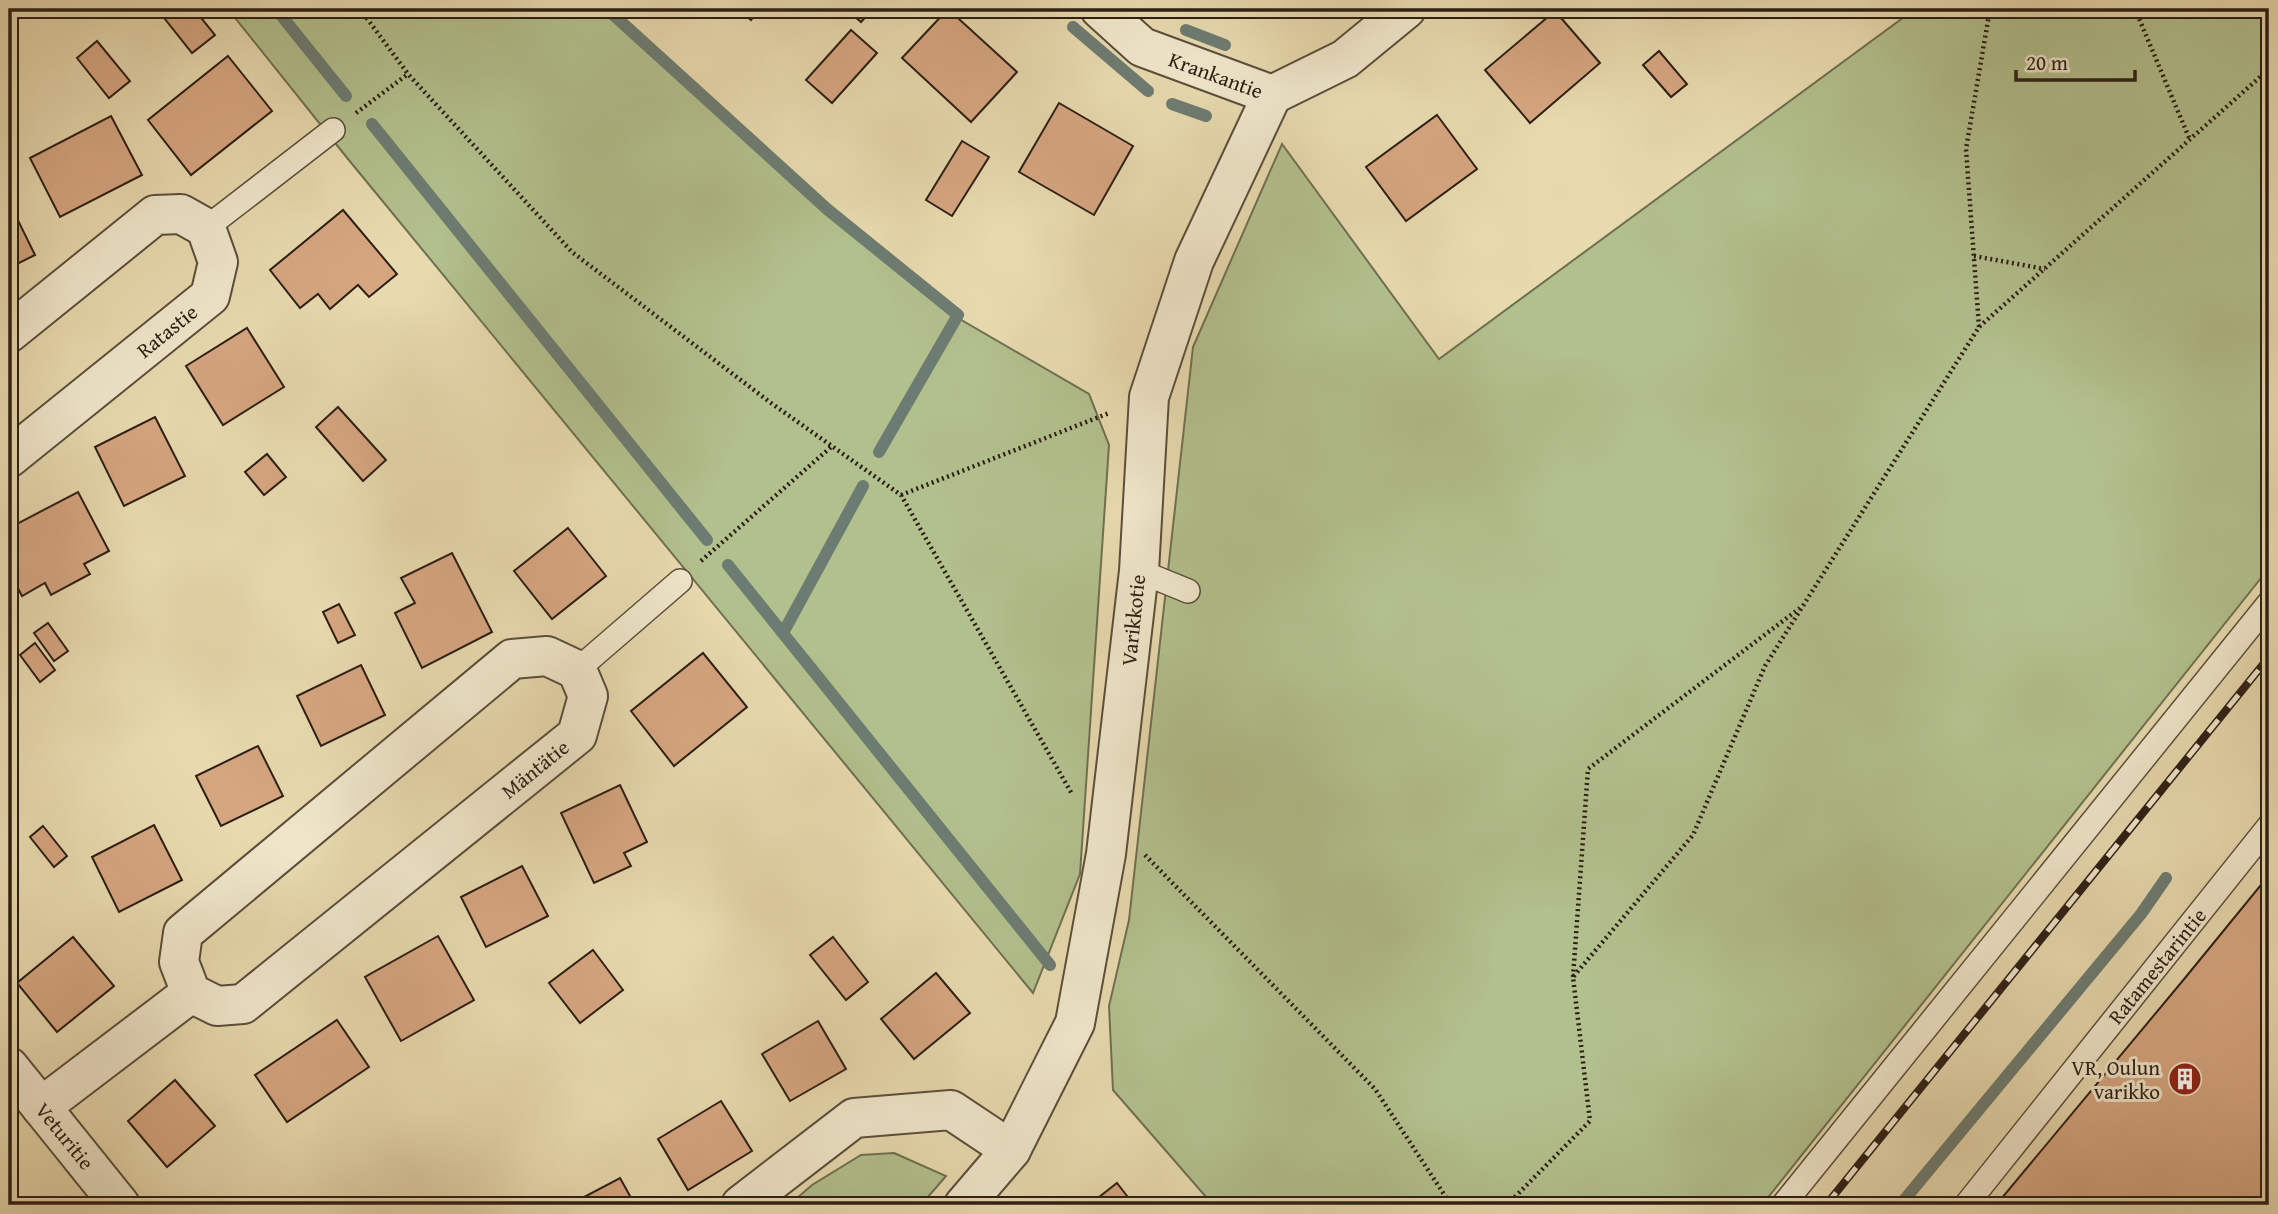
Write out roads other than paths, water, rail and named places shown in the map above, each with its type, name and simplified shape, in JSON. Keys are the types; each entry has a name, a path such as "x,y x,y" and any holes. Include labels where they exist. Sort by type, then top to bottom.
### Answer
{"street":[{"name":"Krankantie","path":"1100,9 1142,47 1272,95 1345,59 1406,9"},
{"name":"Varikkotie","path":"964,1205 1011,1150 1075,1023 1106,854 1139,571 1149,397 1194,261 1272,95"},
{"path":"9,333 155,215 181,214 206,228"},
{"name":"Ratastie","path":"9,458 210,296 218,262 206,228"},
{"path":"41,1107 191,993 180,962 183,933 512,659 547,656 577,670"},
{"name":"Mäntätie","path":"191,993 217,1006 243,1004 577,735 588,696 577,670"},
{"name":"Veturitie","path":"9,1067 120,1205"},
{"path":"741,1205 854,1118 951,1110 1011,1150"}],"lane":[{"path":"206,228 333,130"},
{"path":"1139,571 1188,591"},
{"path":"577,670 680,580"},
{"path":"1783,1205 2269,603"},
{"name":"Ratamestarintie","path":"1966,1205 2269,826"}],"waterway":[{"path":"276,9 346,96"},
{"path":"607,9 827,209 958,315 879,452"},
{"path":"1145,9 1150,12"},
{"path":"1073,27 1148,91"},
{"path":"1186,30 1225,45"},
{"path":"1172,104 1206,116"},
{"path":"372,124 707,540"},
{"path":"783,633 863,486"},
{"path":"728,565 1050,965"},
{"path":"1900,1205 2141,914 2166,878"}],"railway":[{"path":"1826,1205 2269,657"}],"place":[{"name":"VR, Oulun varikko","path":"2185,1079"}]}
